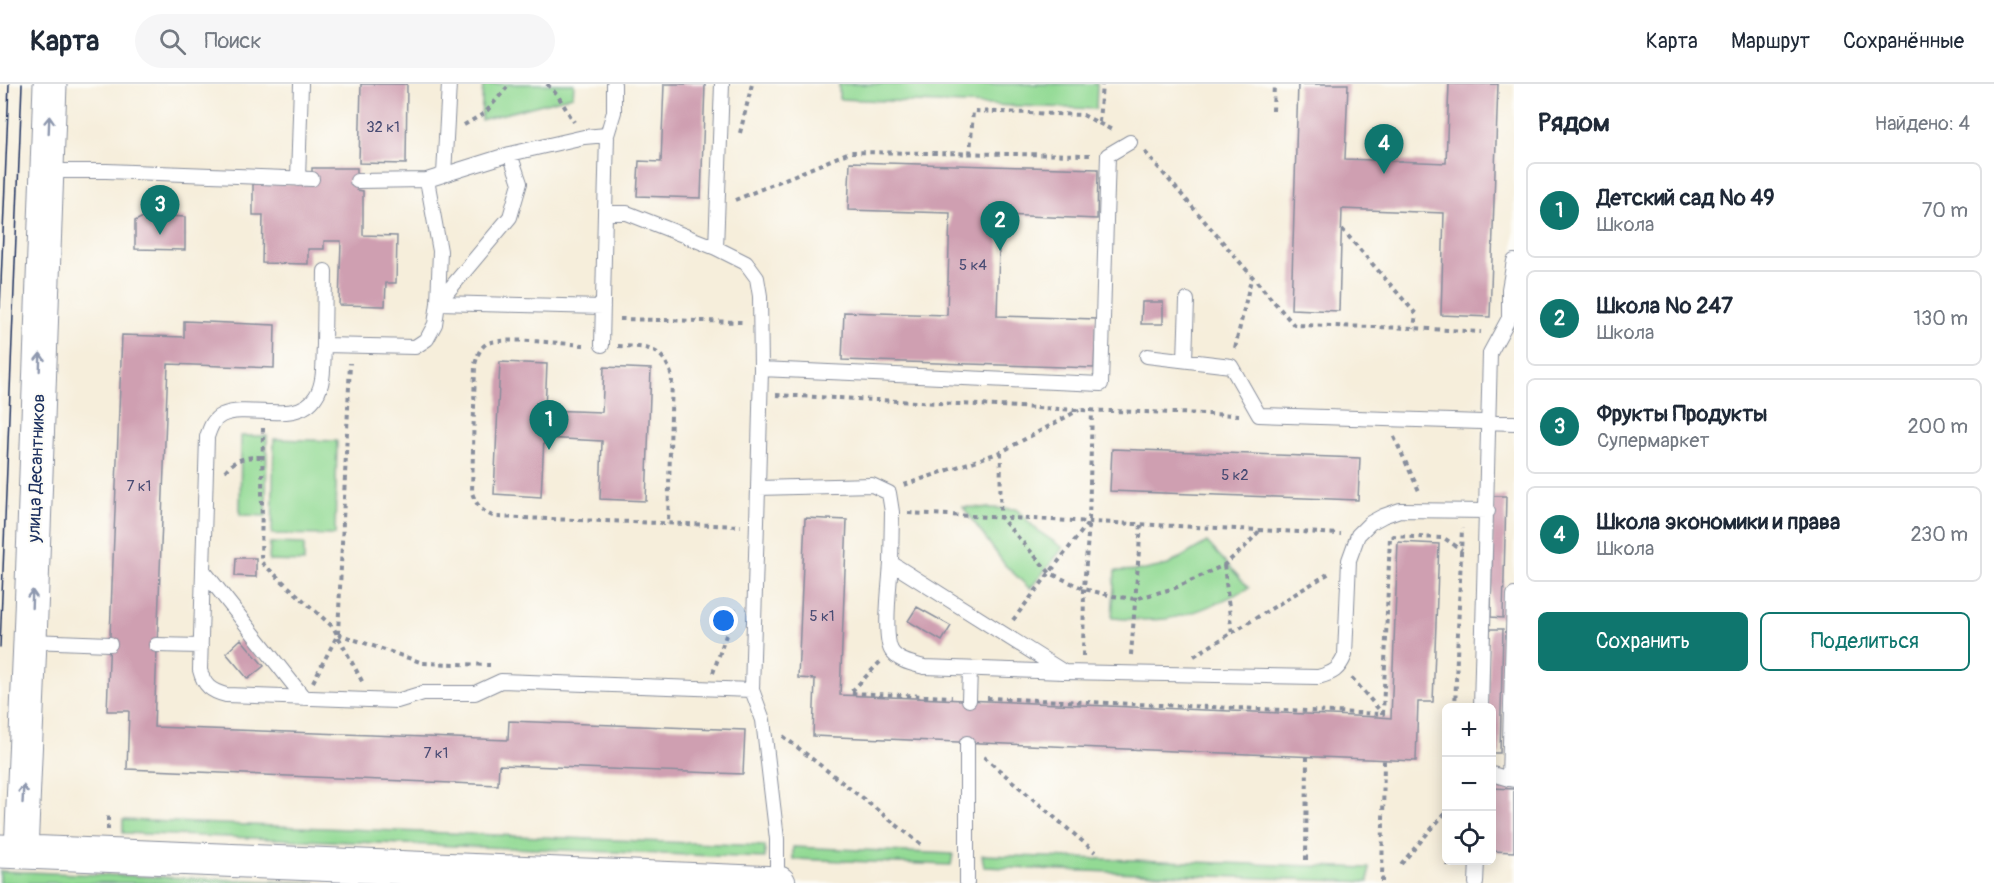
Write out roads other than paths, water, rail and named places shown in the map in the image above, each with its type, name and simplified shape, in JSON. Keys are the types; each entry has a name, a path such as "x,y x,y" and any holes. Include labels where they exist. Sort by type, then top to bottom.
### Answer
{"street":[{"name":"улица Десантников","path":"10,852 30,641 50,84"},
{"path":"10,852 778,883"}],"lane":[{"path":"47,171 106,171 305,179 301,84"},
{"path":"444,174 449,84"},
{"path":"602,345 607,135 614,112 614,84"},
{"path":"716,248 722,84"},
{"path":"357,181 427,180 510,154 584,137 607,135"},
{"path":"761,369 1101,384 1108,155 1130,142"},
{"path":"438,303 510,217 520,183 510,154"},
{"path":"324,345 415,347 427,339 435,324 440,251 427,180"},
{"path":"604,213 627,213 716,248 746,263 756,278 760,296 761,394 752,690 763,720 777,839 778,883"},
{"path":"1481,703 1488,511 1490,353 1509,318 1509,289 1514,261"},
{"path":"325,271 324,345 321,381 317,396 306,407 290,412 234,412 222,415 212,424 207,437 200,670 204,683 214,692 226,695 397,701 423,693 475,693 501,681 752,690"},
{"path":"1185,360 1187,300"},
{"path":"438,303 603,307"},
{"path":"1147,356 1231,366 1259,416 1514,423"},
{"path":"758,488 872,485 889,493 892,512 887,634 891,650 904,662 924,667 1083,673 1318,677 1330,674 1341,666 1345,655 1349,560 1358,535 1370,523 1400,510 1488,511"},
{"path":"891,563 1064,672"},
{"path":"203,570 304,698"},
{"path":"1496,775 1511,779 1514,595"},
{"path":"30,641 110,644"},
{"path":"156,645 201,646"},
{"path":"969,700 970,669"},
{"path":"967,743 967,883"},
{"path":"1476,883 1477,865"}],"tram line":[{"path":"0,308 9,84"},
{"path":"0,647 22,84"}],"place":[{"name":"Школа экономики и права","path":"1384,174"},
{"name":"Фрукты Продукты","path":"160,235"},
{"name":"Школа № 247","path":"1000,251"},
{"name":"Детский сад № 49","path":"549,450"}]}
